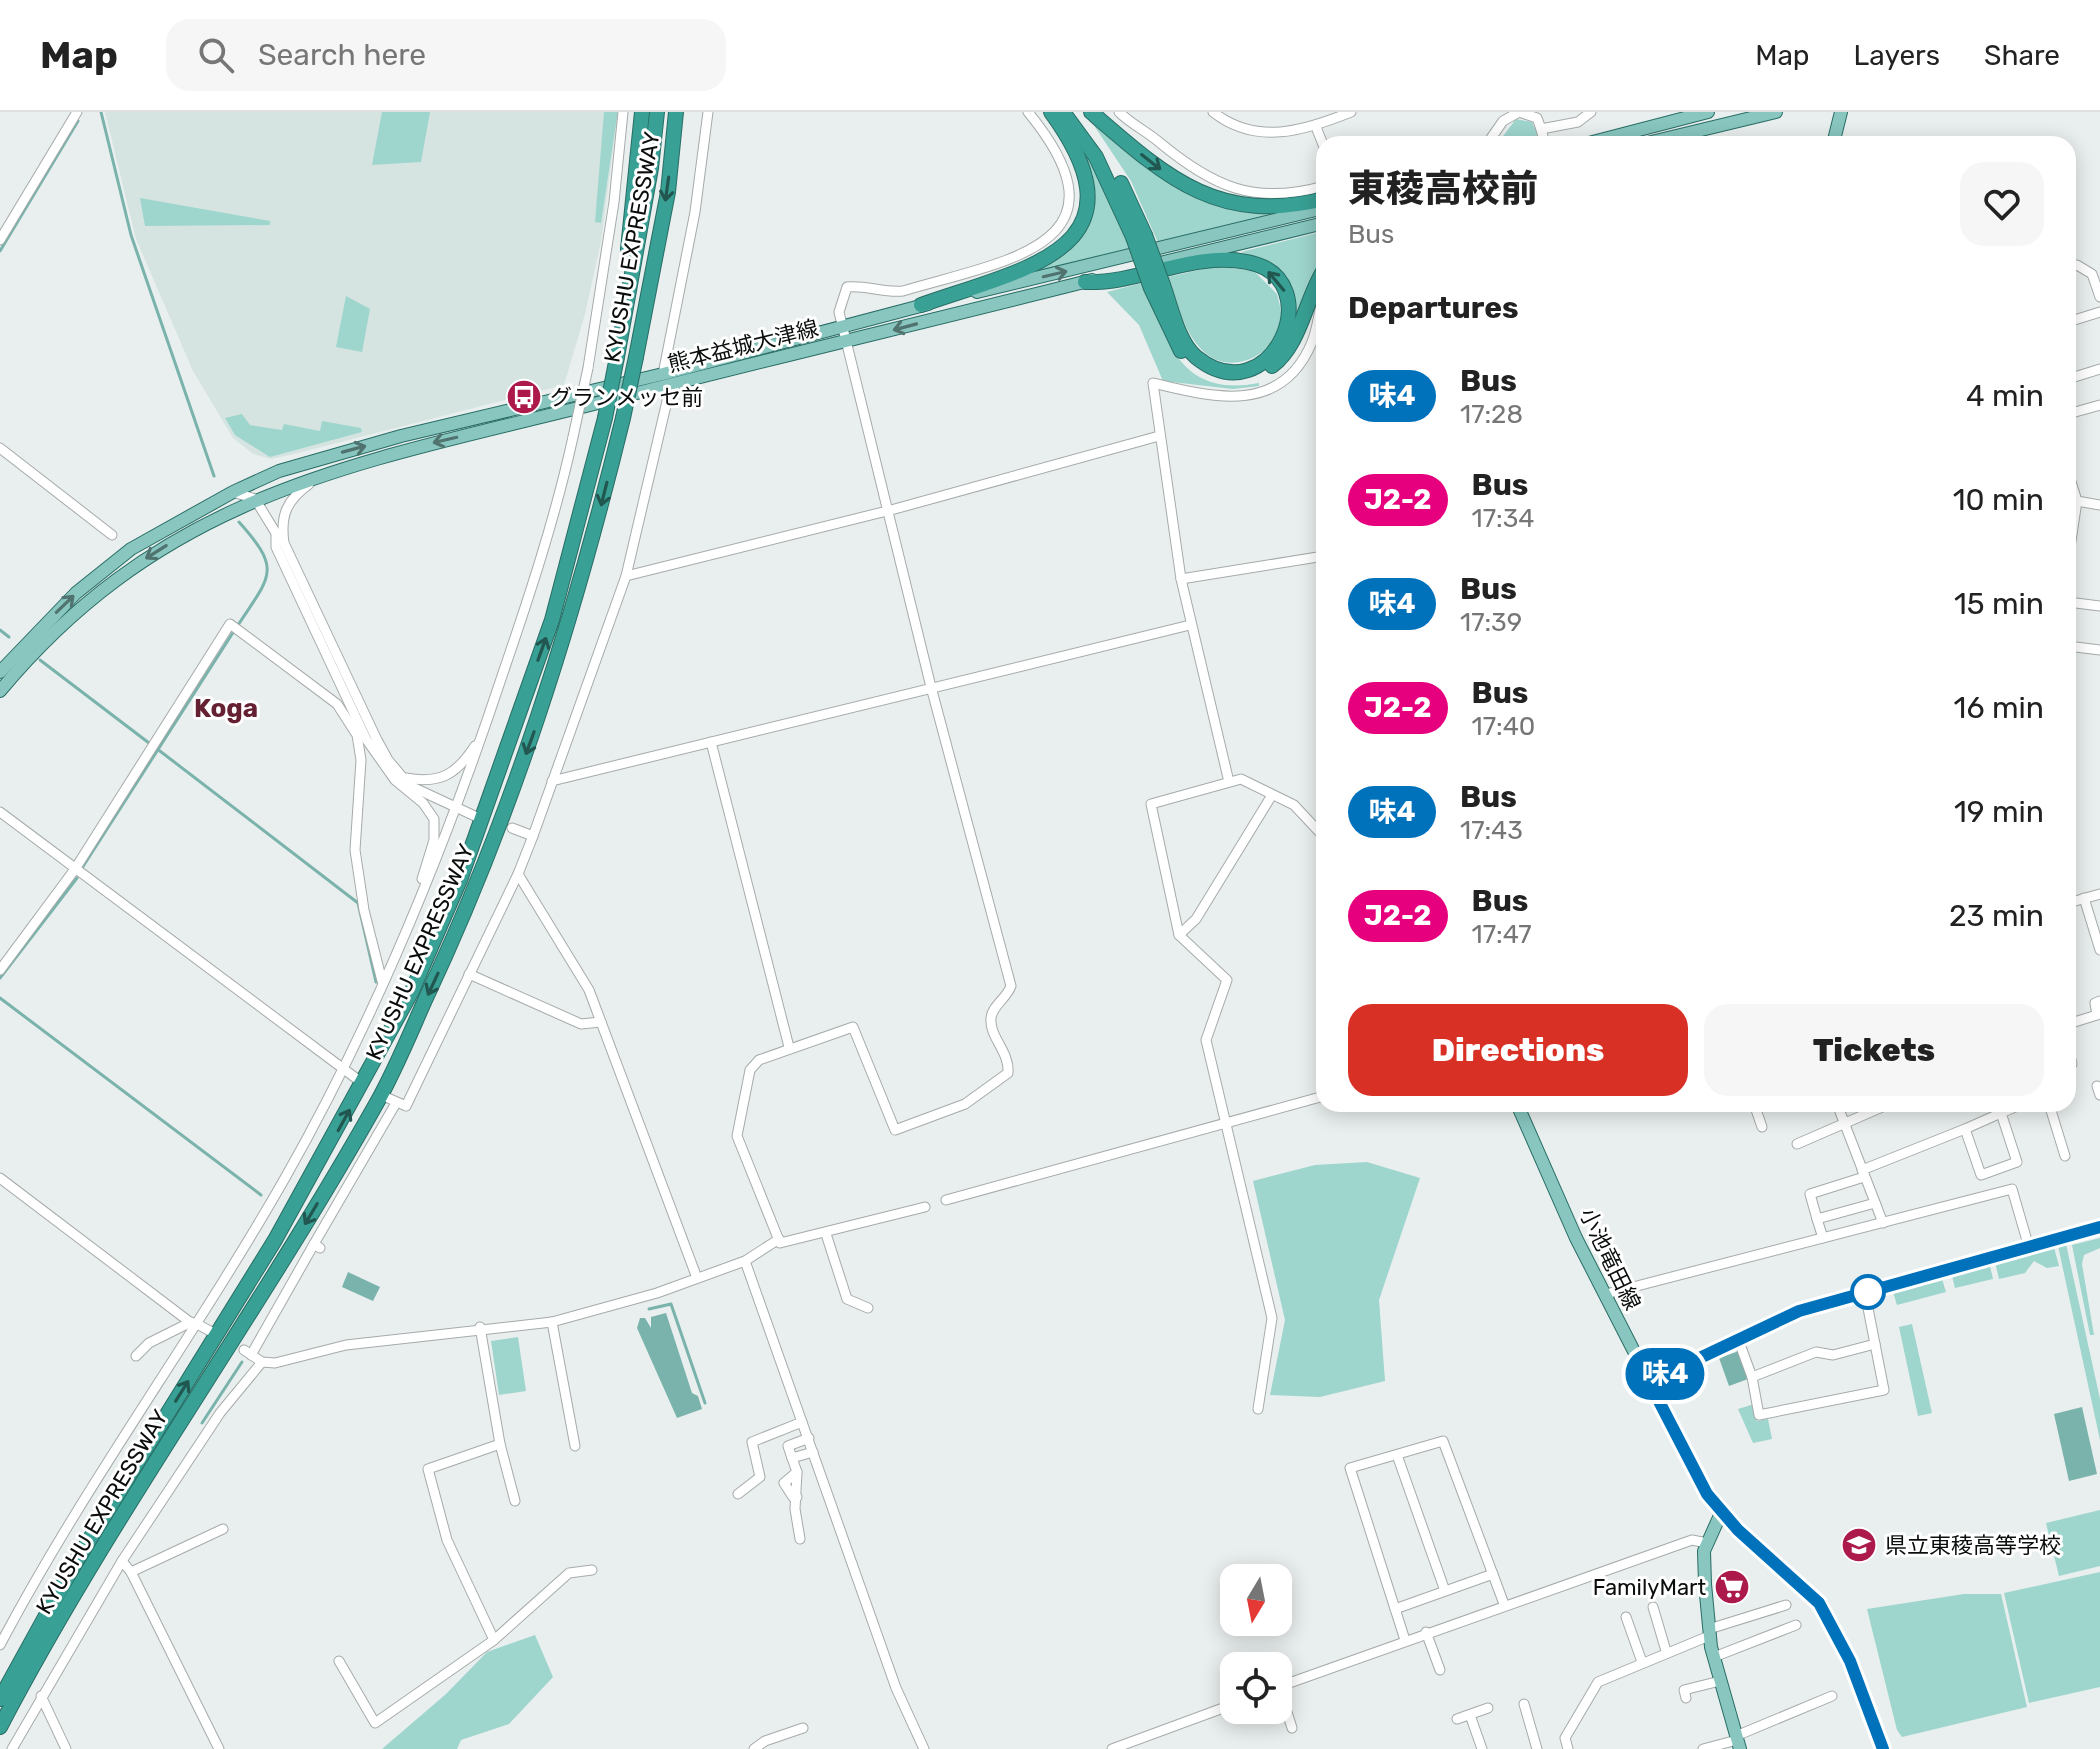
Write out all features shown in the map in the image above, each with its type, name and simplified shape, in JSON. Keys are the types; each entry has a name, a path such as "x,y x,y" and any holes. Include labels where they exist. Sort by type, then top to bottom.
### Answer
{"highway":[{"path":"617,357 642,112"},
{"name":"KYUSHU EXPRESSWAY","path":"0,1699 75,1563 282,1228 412,991 460,880 552,620 605,418 651,168 657,112"},
{"name":"KYUSHU EXPRESSWAY","path":"0,1727 92,1568 377,1103 478,884 572,615 623,418 668,192 676,112"},
{"path":"921,305 1019,271 1063,249 1079,231 1089,204 1087,178 1077,153 1051,112"},
{"path":"1063,112 1096,157 1139,236"},
{"path":"1075,112 1115,172 1157,287 1170,334 1185,358 1211,376 1242,380 1260,375 1288,350 1316,283"},
{"path":"1091,112 1168,174 1218,200 1284,209 1316,201"},
{"path":"1085,282 1108,283 1222,257 1252,262 1279,281 1285,294 1290,309 1283,340 1259,366 1237,372 1215,367 1195,356 1157,287"}],"main road":[{"path":"1616,136 1708,112"},
{"path":"1676,136 1776,112"},
{"path":"1835,136 1841,112"},
{"name":"熊本益城大津線","path":"0,691 82,605 184,534 255,499 382,455 667,379 843,326 1316,210"},
{"name":"熊本益城大津線","path":"0,672 76,593 131,549 233,492 279,471 401,436 848,341 1316,225"},
{"name":"小池竜田線","path":"1521,1112 1576,1238 1707,1494 1738,1530 1819,1603 1850,1661 1883,1749"},
{"path":"1722,1511 1707,1543 1705,1584 1714,1657 1738,1742"}],"street":[{"path":"0,240 77,112"},
{"path":"0,1645 286,1177 382,983 456,809 554,522 588,368 614,202 623,112"},
{"path":"708,112 667,379 626,576 533,836 518,874 406,1106 392,1100 317,1246 248,1352 262,1362 275,1363 346,1345 480,1327 552,1322 657,1293 745,1261 779,1239"},
{"path":"925,1207 780,1243 737,1136 750,1070 759,1060 853,1027 895,1130 965,1104 1008,1073 1007,1058 990,1022 992,1011 1007,996 1011,986 931,687 891,510 839,312 847,287 861,286 885,293 903,291 1027,254 1058,227 1070,206 1070,182 1046,135 1028,112"},
{"path":"1119,112 1180,162 1228,187 1255,193 1287,194 1316,188"},
{"path":"1213,112 1226,122 1271,134 1316,127 1351,112"},
{"path":"1493,136 1503,121 1519,112 1537,118 1543,136"},
{"path":"1541,129 1591,112"},
{"path":"1316,127 1320,136"},
{"path":"2076,265 2092,274 2100,297"},
{"path":"2076,320 2100,312"},
{"path":"1229,782 1181,579 1153,383 1216,397 1261,394 1281,384 1302,362 1316,327"},
{"path":"2076,376 2100,369"},
{"path":"2076,412 2100,405"},
{"path":"626,576 891,510 1159,436"},
{"path":"0,448 112,535"},
{"path":"284,543 283,519 292,496 311,484 367,465 382,455"},
{"path":"255,499 263,485 279,471"},
{"path":"233,492 255,499 284,543 377,740 403,781 477,817"},
{"path":"2076,498 2076,507"},
{"path":"2077,501 2100,505"},
{"path":"276,535 276,547 366,739 434,819 434,840 416,905"},
{"path":"1181,579 1316,557"},
{"path":"2076,603 2100,606"},
{"path":"0,970 75,869 230,624 337,704 357,735 361,760 355,850 364,910 382,983"},
{"path":"552,781 1190,625"},
{"path":"2076,647 2100,650"},
{"path":"403,781 445,779 467,758 483,733"},
{"path":"711,742 789,1047"},
{"path":"1258,1409 1272,1318 1206,1040 1227,980 1179,935 1151,804 1241,779 1294,805 1316,828"},
{"path":"1179,935 1196,919 1272,795"},
{"path":"0,812 357,1079"},
{"path":"512,828 533,836"},
{"path":"518,874 589,990 697,1278"},
{"path":"2076,900 2100,894"},
{"path":"2084,898 2100,950"},
{"path":"469,974 581,1024 601,1022"},
{"path":"2076,1022 2097,1015 2095,1003 2100,1001"},
{"path":"946,1200 1316,1098"},
{"path":"1757,1112 1762,1127"},
{"path":"1840,1112 1883,1223"},
{"path":"1797,1144 1873,1112"},
{"path":"1823,1238 1810,1194 1965,1129 1994,1112"},
{"path":"1965,1129 1981,1175 2017,1162 2000,1112"},
{"path":"2051,1112 2065,1156"},
{"path":"0,1178 194,1324 210,1331"},
{"path":"1606,1294 2012,1189 2028,1244"},
{"path":"1817,1219 1875,1203"},
{"path":"1649,1382 1799,1311 2028,1244 2100,1227"},
{"path":"826,1234 847,1299 868,1308"},
{"path":"745,1261 896,1688 924,1749"},
{"path":"1738,1339 1752,1377 1759,1415 1884,1390 1865,1293"},
{"path":"552,1322 575,1446"},
{"path":"136,1356 149,1343 194,1324"},
{"path":"480,1327 500,1444 515,1501"},
{"path":"1752,1377 1816,1352 1833,1355 1875,1344"},
{"path":"12,1749 122,1561 220,1413 262,1362"},
{"path":"738,1494 760,1477 752,1442 802,1422"},
{"path":"800,1539 797,1472 788,1446 809,1438"},
{"path":"1405,1640 1350,1468 1443,1441 1504,1604"},
{"path":"494,1640 447,1540 428,1469 500,1444"},
{"path":"792,1458 813,1452"},
{"path":"1397,1455 1445,1591"},
{"path":"131,1572 223,1529"},
{"path":"1292,1682 1504,1604 1692,1540 1707,1543"},
{"path":"122,1561 131,1572 219,1749"},
{"path":"339,1661 375,1723 494,1640 569,1573 592,1570"},
{"path":"1395,1609 1493,1574"},
{"path":"1555,1749 1565,1738 1598,1682 1709,1632 1786,1605"},
{"path":"1653,1607 1666,1651"},
{"path":"1626,1617 1642,1662"},
{"path":"1714,1657 1796,1625"},
{"path":"1426,1632 1440,1670"},
{"path":"1686,1698 1684,1690 1720,1681"},
{"path":"41,1696 66,1749"},
{"path":"1703,1749 1738,1742 1832,1696"},
{"path":"1524,1704 1537,1749"},
{"path":"1457,1719 1488,1708"},
{"path":"1112,1749 1220,1709"},
{"path":"1470,1715 1482,1749"},
{"path":"1291,1724 1292,1728"},
{"path":"754,1749 765,1741 803,1728"},
{"path":"1565,1738 1568,1749"}],"shaded area":[{"path":"105,112 618,112 601,242 585,314 564,385 290,455 271,459 253,454 233,438 193,371 136,239"},
{"path":"382,112 430,112 421,162 372,165"},
{"path":"604,112 617,112 617,117 601,223 595,222"},
{"path":"1085,112 1196,197 1234,210 1278,215 1159,245 1131,181"},
{"path":"1516,119 1532,122 1538,136 1503,136"},
{"path":"1082,149 1093,159 1137,251 1020,277 1074,241 1086,227 1093,212 1095,194 1092,174"},
{"path":"140,198 270,221 270,225 145,226"},
{"path":"1316,233 1316,280 1294,330 1279,273 1268,263 1241,252"},
{"path":"1216,266 1254,271 1277,294 1281,318 1279,331 1265,350 1245,361 1223,362 1202,350 1185,325 1168,277"},
{"path":"1146,282 1170,345 1194,374 1212,382 1233,385 1259,383 1259,386 1233,389 1163,381 1139,325 1107,292"},
{"path":"346,296 370,309 362,352 336,347"},
{"path":"242,414 250,425 282,430 284,424 320,431 322,421 361,428 362,432 270,457 235,435 225,418"},
{"path":"1367,1162 1420,1178 1379,1300 1385,1381 1320,1397 1270,1395 1285,1320 1253,1181 1315,1165"},
{"path":"2100,1238 2100,1248 2084,1255 2082,1264 2094,1335 2090,1335 2072,1245"},
{"path":"2066,1244 2100,1399 2100,1440 2058,1246"},
{"path":"2054,1247 2059,1266 2047,1268 2034,1261 2025,1273 1999,1279 1995,1262"},
{"path":"1990,1266 1993,1279 1955,1288 1952,1276"},
{"path":"348,1272 380,1287 373,1301 342,1287"},
{"path":"1942,1279 1946,1292 1897,1305 1893,1292"},
{"path":"666,1313 692,1393 698,1396 702,1409 677,1418 637,1328 640,1318 645,1318 651,1328 651,1317"},
{"path":"1912,1324 1932,1413 1918,1416 1899,1327"},
{"path":"518,1337 526,1391 499,1395 491,1341"},
{"path":"1739,1351 1748,1379 1729,1386 1719,1358"},
{"path":"1754,1404 1757,1421 1768,1419 1772,1439 1753,1443 1738,1409"},
{"path":"2082,1407 2097,1474 2069,1481 2054,1414"},
{"path":"2100,1510 2100,1566 2059,1576 2046,1523"},
{"path":"2100,1572 2100,1687 2029,1703 2004,1593"},
{"path":"1964,1594 2001,1594 2027,1707 1902,1737 1897,1730 1867,1609"},
{"path":"535,1635 553,1677 509,1724 461,1740 457,1749 382,1749 446,1694 487,1652"}],"waterway":[{"path":"101,112 131,235 214,476"},
{"path":"0,251 78,121"},
{"path":"238,625 258,595 267,573 262,551 239,522"},
{"path":"0,630 9,637"},
{"path":"82,868 234,631"},
{"path":"40,660 149,743"},
{"path":"156,748 358,903 376,982"},
{"path":"0,978 77,878"},
{"path":"0,998 261,1195"},
{"path":"649,1309 671,1304 705,1403"},
{"path":"202,1423 242,1362"}],"bus line":[{"name":"味4","path":"1883,1749 1850,1661 1819,1603 1738,1530 1707,1494 1649,1382 1799,1311 2028,1244 2100,1227"}],"place":[{"name":"グランメッセ前","path":"524,397"},
{"name":"県立東稜高等学校","path":"1859,1545"},
{"name":"FamilyMart","path":"1732,1587"}],"district":[{"name":"Koga","path":"226,708"}]}
